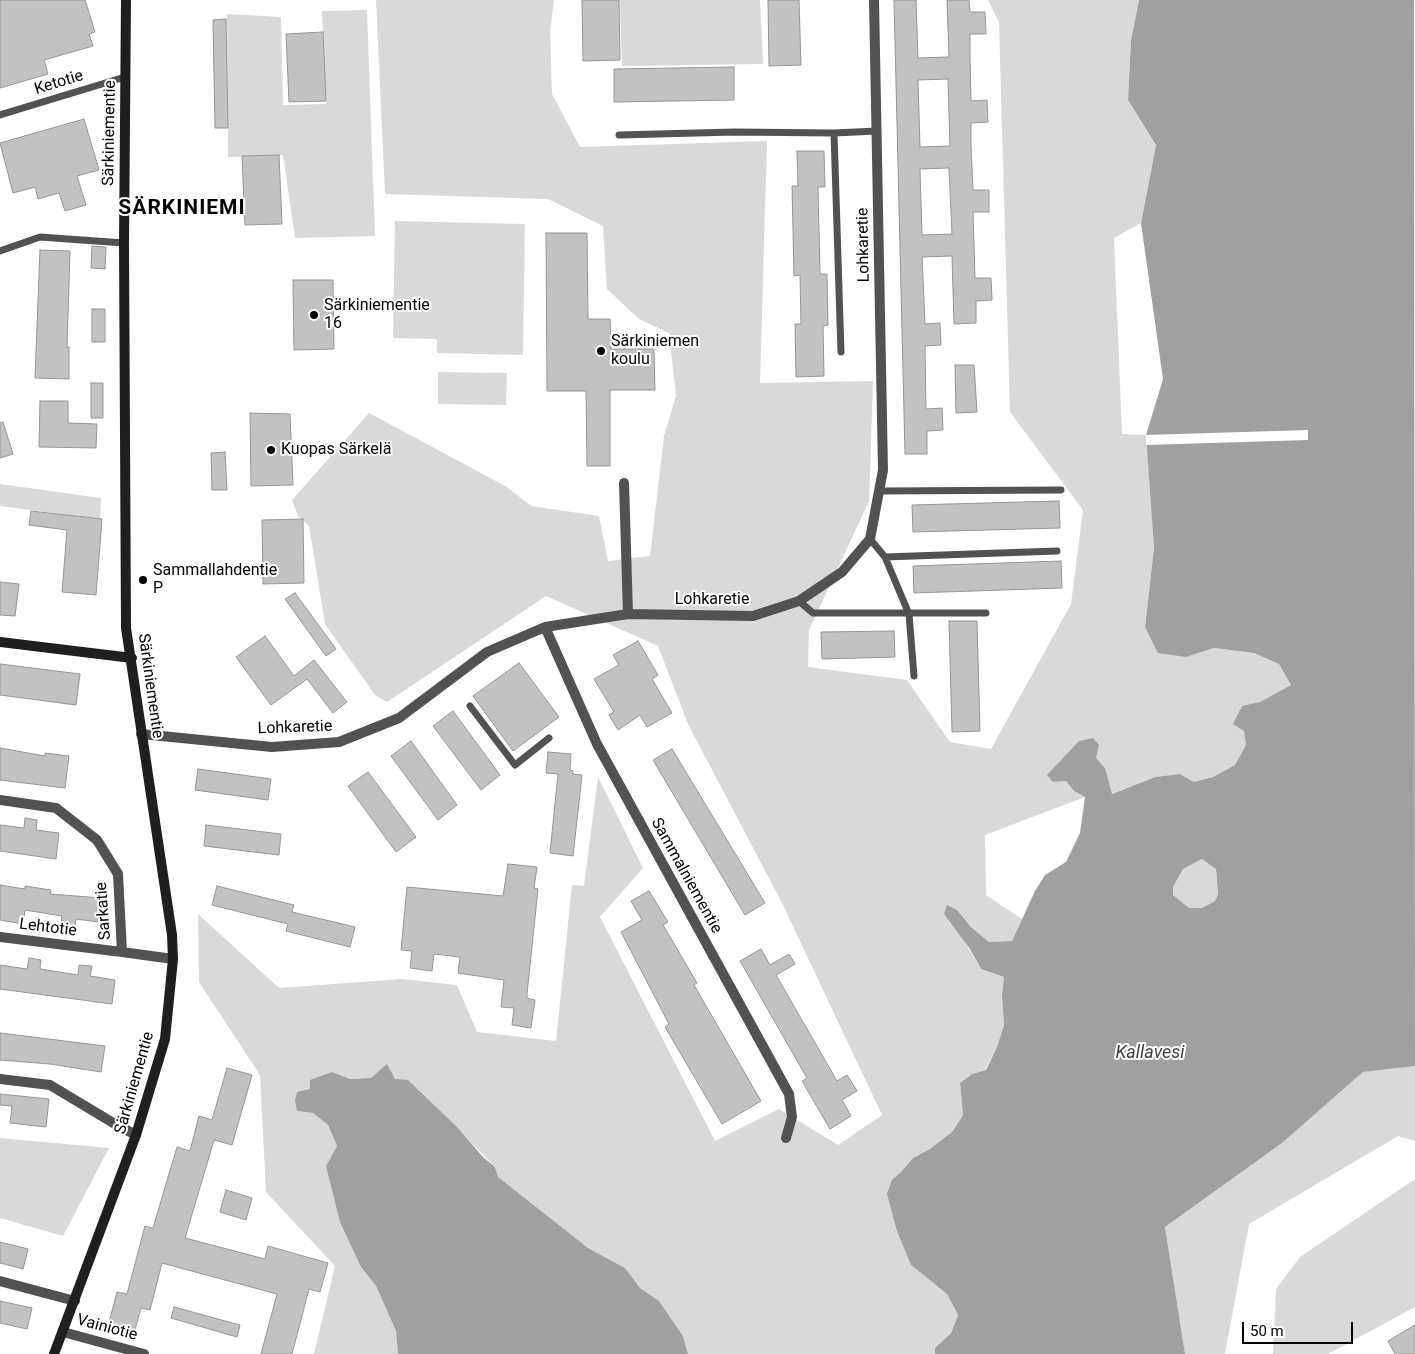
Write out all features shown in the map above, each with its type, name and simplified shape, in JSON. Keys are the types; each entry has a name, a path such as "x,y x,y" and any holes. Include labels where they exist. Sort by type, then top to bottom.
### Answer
{"street":[{"name":"Särkiniementie","path":"54,1354 136,1135 165,1039 173,959 172,935 126,628 124,243 126,0"},
{"name":"Lohkaretie","path":"141,734 272,748 340,742 399,718 487,652 545,628 628,614 753,616 799,601 842,572 870,539 883,470 874,0"},
{"path":"624,483 628,614"},
{"name":"Sammalniementie","path":"545,628 597,744 789,1094 792,1117 786,1138"},
{"path":"0,642 132,658"},
{"name":"Sarkatie","path":"0,800 56,808 97,840 118,874 122,952 173,959"},
{"name":"Lehtotie","path":"0,937 122,952"},
{"path":"0,1079 50,1085 136,1135"},
{"path":"0,1281 75,1301"},
{"name":"Vainiotie","path":"63,1332 144,1354"}],"lane":[{"name":"Ketotie","path":"0,115 125,77"},
{"path":"618,135 735,132 834,134 877,131"},
{"path":"834,134 840,352"},
{"path":"0,251 40,237 124,243"},
{"path":"879,491 1061,490"},
{"path":"870,539 885,557 909,614 914,676"},
{"path":"885,557 1057,551"},
{"path":"799,601 813,613 986,613"},
{"path":"470,706 515,765 550,738"}],"shaded area":[{"path":"376,0 554,0 550,32 552,94 580,147 767,141 760,383 873,381 869,501 809,630 808,667 907,680 950,742 991,749 1071,604 1083,510 1010,412 999,22 988,0 1139,0 1131,40 1128,100 1156,145 1141,223 1114,238 1122,434 1146,435 1149,472 1154,548 1145,627 1186,657 1214,648 1254,653 1279,664 1291,685 1260,702 1242,707 1246,745 1235,765 1213,777 1194,782 1180,774 1155,777 1111,794 1105,768 1079,741 1070,753 1059,762 1053,782 1066,780 1074,791 1085,797 985,835 986,895 1022,919 1012,941 989,942 971,927 957,910 947,906 960,934 981,969 1004,977 1002,995 1004,1025 997,1047 985,1070 972,1074 960,1083 963,1115 953,1131 930,1149 913,1158 892,1180 911,1265 947,1294 958,1315 951,1333 935,1348 935,1354 688,1354 683,1336 659,1301 640,1288 625,1268 588,1248 497,1177 495,1167 418,1089 371,1078 350,1079 332,1072 310,1089 297,1111 313,1113 328,1125 337,1146 326,1166 361,1267 376,1286 396,1331 398,1354 314,1354 335,1266 266,1192 260,1075 199,982 198,914 279,988 402,979 457,985 477,1032 556,1041 572,885 584,886 598,777 643,868 600,917 715,1141 779,1109 838,1145 882,1115 782,903 688,724 658,646 546,596 387,702 375,695 325,624 309,526 298,516 292,500 369,413 507,487 531,506 599,516 608,561 650,556 664,436 676,396 669,333 639,319 607,289 603,226 548,199 385,194"},
{"path":"620,0 760,0 763,64 622,66"},
{"path":"367,10 375,236 295,238 283,155 228,157 227,14 281,17 283,105 326,104 322,11"},
{"path":"395,221 525,224 523,355 437,353 437,339 393,338"},
{"path":"438,372 507,373 506,405 438,404"},
{"path":"0,484 101,498 100,519 0,506"},
{"path":"1202,859 1216,869 1218,894 1215,901 1202,908 1189,908 1172,895 1173,887 1183,869"},
{"path":"1415,1066 1415,1141 1398,1136 1249,1224 1225,1354 1185,1354 1165,1227 1282,1143 1363,1072"},
{"path":"0,1138 109,1148 63,1236 0,1218"},
{"path":"1415,1179 1415,1307 1328,1354 1273,1354 1276,1289 1300,1257"}],"water":[{"name":"Kallavesi","path":"1139,0 1414,0 1415,1066 1363,1072 1282,1143 1165,1227 1185,1354 935,1354 935,1348 951,1333 958,1315 947,1294 911,1265 897,1231 887,1194 892,1180 913,1158 930,1149 953,1131 963,1115 960,1083 972,1074 986,1070 997,1047 1004,1025 1002,995 1004,977 981,969 970,949 944,914 947,905 957,910 971,927 989,942 1012,941 1035,891 1045,875 1066,862 1080,833 1085,797 1074,791 1066,781 1053,782 1047,775 1079,741 1093,738 1099,745 1096,758 1105,768 1112,794 1155,777 1180,774 1194,782 1213,777 1235,765 1246,745 1244,731 1233,724 1242,706 1260,702 1291,685 1279,664 1254,653 1214,648 1186,657 1158,653 1145,627 1154,548 1146,435 1163,379 1141,223 1156,145 1128,100 1131,40","holes":["1202,859 1216,869 1218,894 1215,901 1202,908 1189,908 1173,895 1173,887 1183,869"]},
{"path":"387,1064 395,1079 408,1080 456,1126 483,1157 495,1167 498,1177 588,1248 625,1268 640,1288 659,1301 683,1336 688,1354 398,1354 396,1331 376,1286 361,1267 340,1222 326,1166 337,1146 328,1125 313,1113 297,1111 295,1101 297,1092 310,1089 310,1080 332,1072 350,1079 371,1078"}],"pier":[{"path":"1308,430 1308,440 1146,445 1146,435"}],"building":[{"path":"0,0 85,0 95,32 89,34 93,46 44,60 48,74 0,88"},
{"path":"582,0 619,0 620,60 583,61"},
{"path":"768,0 799,0 801,65 769,66"},
{"path":"894,0 916,0 918,58 949,57 947,0 969,0 970,12 985,12 986,34 970,34 971,101 987,100 988,122 971,123 973,190 989,190 989,212 973,212 975,278 991,278 992,300 976,301 976,323 954,324 952,256 922,257 925,324 940,323 941,345 925,346 926,409 942,408 943,430 927,431 927,454 905,454","holes":["948,79 950,146 920,147 918,80","949,168 952,234 922,235 920,169"]},
{"path":"226,19 228,128 215,128 213,20"},
{"path":"323,32 326,101 289,102 286,34"},
{"path":"734,67 734,100 614,102 614,69"},
{"path":"84,119 99,170 77,176 86,205 65,211 59,193 38,199 35,187 13,193 0,143"},
{"path":"797,151 824,151 825,187 818,187 820,274 827,274 828,325 823,326 824,376 796,377 795,324 801,324 800,275 794,276 792,186 798,186"},
{"path":"279,155 282,224 245,225 242,156"},
{"name":"Särkiniemen koulu","path":"546,233 587,233 588,319 610,319 611,349 654,349 655,390 610,390 610,466 587,466 586,391 547,391"},
{"path":"92,246 106,247 105,269 91,268"},
{"path":"40,250 70,251 67,347 69,347 69,379 35,378"},
{"name":"Särkiniementie 16","path":"293,280 333,280 334,349 294,350"},
{"path":"92,309 105,309 105,342 92,342"},
{"path":"955,365 974,365 977,412 956,413"},
{"path":"91,383 103,383 103,418 91,418"},
{"path":"40,401 68,401 68,423 97,424 96,448 39,447"},
{"name":"Kuopas Särkelä","path":"250,413 290,414 293,485 251,486"},
{"path":"3,422 13,454 0,458 0,423"},
{"path":"225,452 227,490 212,490 211,453"},
{"path":"1059,501 1060,528 913,532 912,505"},
{"path":"31,511 102,519 96,595 62,592 67,530 29,525"},
{"path":"303,519 304,583 263,584 262,520"},
{"path":"1061,561 1062,588 914,593 913,566"},
{"path":"0,582 19,584 15,616 0,615"},
{"path":"295,593 336,649 326,656 285,599"},
{"path":"949,621 977,621 980,731 952,732"},
{"path":"894,631 895,657 822,659 821,632"},
{"path":"265,636 294,676 314,660 347,702 333,713 307,679 271,705 236,657"},
{"path":"638,641 658,675 652,679 672,713 647,727 640,715 618,730 609,715 614,712 594,679 619,665 613,655"},
{"path":"519,663 559,717 513,751 473,696"},
{"path":"0,664 80,674 76,705 0,695"},
{"path":"453,711 500,775 481,790 433,726"},
{"path":"411,741 457,805 438,820 391,756"},
{"path":"0,748 45,756 45,753 69,756 65,788 0,780"},
{"path":"672,749 765,903 745,915 653,760"},
{"path":"548,752 571,754 570,770 573,771 573,774 582,775 573,856 550,853 558,774 546,773"},
{"path":"198,769 271,779 268,800 195,790"},
{"path":"368,772 416,837 396,852 348,786"},
{"path":"25,818 37,820 36,830 59,833 56,859 0,851 0,825 24,828"},
{"path":"206,825 281,834 279,855 204,846"},
{"path":"508,864 537,867 534,888 538,889 527,994 527,998 535,1000 531,1028 512,1025 514,1008 501,1007 504,980 458,973 460,957 434,954 432,971 410,968 412,951 401,950 407,887 503,896"},
{"path":"0,885 25,889 25,886 51,890 50,894 102,898 98,922 76,919 74,932 60,930 62,916 25,910 23,924 0,920"},
{"path":"217,886 294,905 292,912 355,927 350,947 286,931 288,924 212,905"},
{"path":"649,891 668,922 663,925 697,983 694,985 761,1101 722,1124 665,1027 669,1024 621,932 642,920 631,901"},
{"path":"761,949 770,965 789,954 795,964 776,975 837,1081 847,1075 857,1091 842,1100 851,1116 830,1129 802,1081 807,1078 740,961"},
{"path":"29,958 41,960 40,969 78,975 79,965 92,966 90,976 115,980 112,1004 0,989 0,965 27,969"},
{"path":"0,1033 105,1046 101,1072 50,1064 0,1060"},
{"path":"227,1068 252,1075 232,1145 214,1140 185,1238 265,1259 268,1246 328,1263 320,1292 309,1289 292,1354 261,1354 277,1294 162,1263 150,1310 141,1308 133,1337 107,1330 117,1292 127,1294 145,1226 153,1228 177,1147 190,1151 199,1116 212,1120"},
{"path":"0,1094 49,1099 46,1127 10,1123 12,1106 0,1105"},
{"path":"226,1190 252,1198 246,1220 220,1212"},
{"path":"0,1242 28,1249 23,1269 0,1263"},
{"path":"0,1301 32,1308 27,1329 0,1323"},
{"path":"174,1307 240,1325 237,1337 171,1318"},
{"path":"1415,1325 1415,1354 1395,1354 1388,1341"}],"place":[{"name":"Särkiniementie 16","path":"314,315"},
{"name":"Särkiniemen koulu","path":"601,351"},
{"name":"Kuopas Särkelä","path":"271,450"},
{"name":"Sammallahdentie P","path":"143,580"}],"district":[{"name":"SÄRKINIEMI","path":"182,209"}]}
